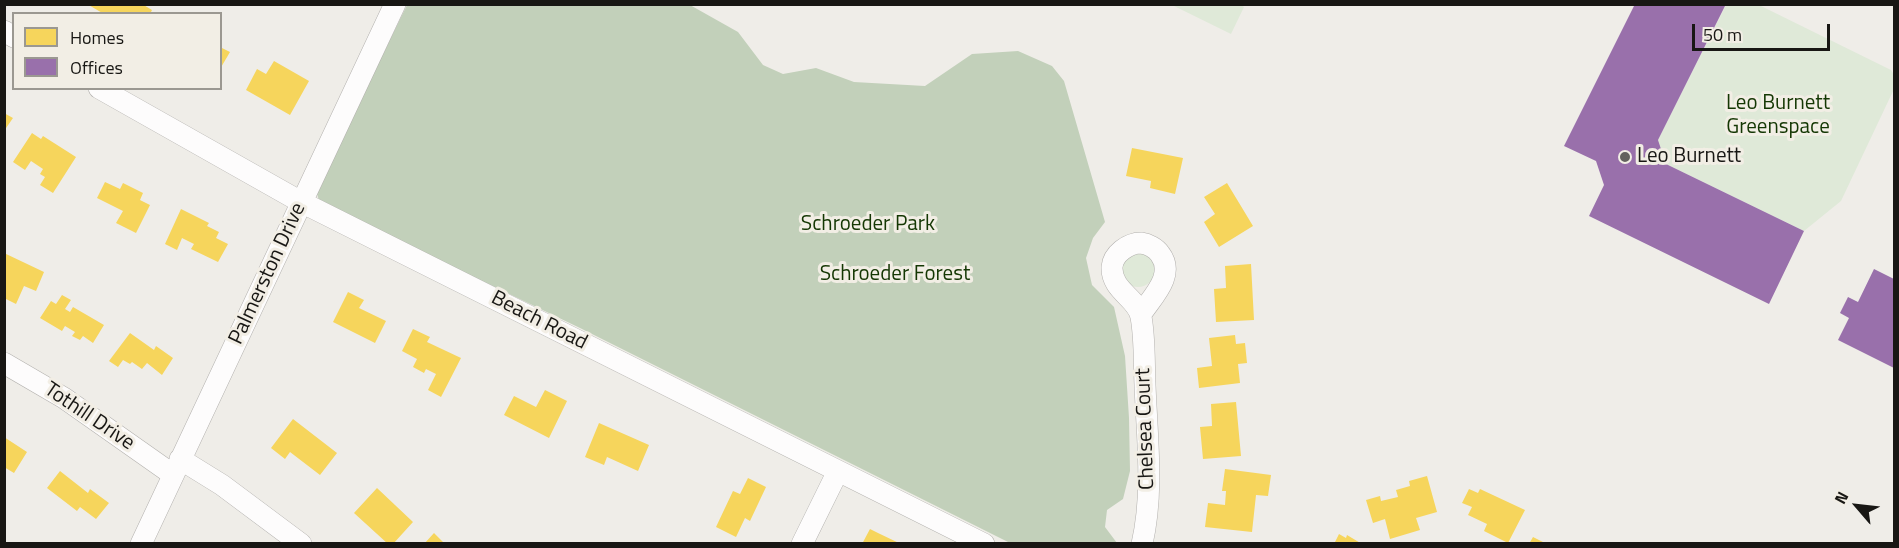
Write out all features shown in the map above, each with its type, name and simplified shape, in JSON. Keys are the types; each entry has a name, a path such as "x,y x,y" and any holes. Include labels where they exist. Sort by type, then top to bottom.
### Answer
{"street":[{"name":"Palmerston Drive","path":"141,543 395,4"},
{"name":"Beach Road","path":"103,90 301,202 984,543"},
{"name":"Chelsea Court","path":"1141,314 1149,490 1142,543"},
{"name":"Tothill Drive","path":"4,363 176,467 222,485 302,543"},
{"path":"802,543 838,471"}],"green space":[{"path":"1240,4 1244,7 1231,34 1172,5"},
{"name":"Schroeder Forest","path":"407,5 690,5 738,32 763,65 783,74 816,68 854,82 925,86 972,54 1018,51 1052,66 1064,81 1105,222 1093,238 1086,258 1092,285 1114,307 1125,356 1130,471 1123,499 1107,510 1105,527 1117,543 1010,543 580,328 320,203 316,191"},
{"name":"Leo Burnett Greenspace","path":"1726,5 1759,5 1891,70 1894,75 1894,89 1841,201 1804,231 1666,164 1658,140"},
{"path":"1138,253 1150,258 1155,270 1150,282 1138,287 1126,282 1121,270 1126,258"}],"building: Homes":[{"path":"87,4 142,4 152,10 151,12 101,12"},
{"path":"222,48 230,52 222,66"},
{"path":"274,61 309,81 290,115 246,90 257,69 266,74"},
{"path":"4,113 13,118 4,131"},
{"path":"32,133 41,139 43,136 76,157 53,193 40,185 45,177 40,174 43,169 31,161 25,170 13,162"},
{"path":"1132,148 1183,158 1175,194 1150,188 1151,181 1126,176"},
{"path":"105,182 120,189 123,183 143,193 140,200 150,205 136,233 116,223 123,211 97,198"},
{"path":"1227,183 1253,226 1219,247 1204,222 1215,214 1204,197"},
{"path":"181,209 209,223 207,226 219,232 216,238 228,244 218,262 191,249 194,244 182,238 177,250 165,244"},
{"path":"4,253 44,272 36,291 24,286 16,304 4,298"},
{"path":"1251,264 1254,320 1216,322 1214,289 1226,288 1225,266"},
{"path":"348,292 364,300 359,308 386,321 375,343 333,322"},
{"path":"62,295 71,300 65,309 70,312 73,307 104,325 93,343 83,336 80,340 72,336 75,332 65,326 62,331 40,318 51,301 56,304"},
{"path":"413,329 430,337 427,342 461,358 441,397 428,390 436,374 426,369 424,373 413,367 417,359 402,351"},
{"path":"130,333 154,350 156,346 173,358 162,375 147,363 142,369 132,362 130,364 123,360 118,367 109,361"},
{"path":"1235,335 1236,344 1245,343 1247,363 1238,364 1240,383 1199,388 1197,368 1212,366 1209,338"},
{"path":"545,390 567,401 549,438 504,415 514,396 536,407"},
{"path":"1236,402 1241,456 1203,459 1200,427 1212,426 1211,404"},
{"path":"293,419 337,453 320,475 290,452 285,459 271,448"},
{"path":"599,423 649,445 638,471 607,457 604,465 585,457"},
{"path":"4,437 27,452 14,473 4,467"},
{"path":"1225,469 1271,475 1268,496 1256,495 1252,532 1205,527 1208,503 1225,505 1226,491 1222,491"},
{"path":"60,471 88,493 90,489 109,503 96,519 80,507 77,511 47,488"},
{"path":"1427,476 1437,512 1416,518 1420,530 1390,539 1385,519 1373,523 1366,500 1380,496 1381,501 1398,497 1396,490 1410,486 1409,481"},
{"path":"748,478 766,487 750,521 745,518 736,537 716,527 733,491 740,494"},
{"path":"377,488 413,522 393,544 388,544 354,513"},
{"path":"1469,489 1478,493 1480,489 1525,510 1508,543 1484,531 1487,524 1468,515 1472,507 1462,503"},
{"path":"870,529 878,533 901,544 862,544"},
{"path":"434,533 445,544 424,544"},
{"path":"1339,534 1346,538 1347,535 1362,544 1334,544"},
{"path":"1533,537 1547,544 1529,544"}],"building: Offices":[{"name":"Leo Burnett","path":"1635,4 1726,4 1658,140 1666,164 1804,231 1769,304 1589,216 1604,185 1596,161 1564,146"},
{"path":"1874,269 1894,279 1894,368 1838,340 1849,318 1840,313 1848,297 1858,302"}],"place":[{"name":"Leo Burnett","path":"1625,157"}],"park label":[{"name":"Schroeder Park","path":"868,225"}]}
